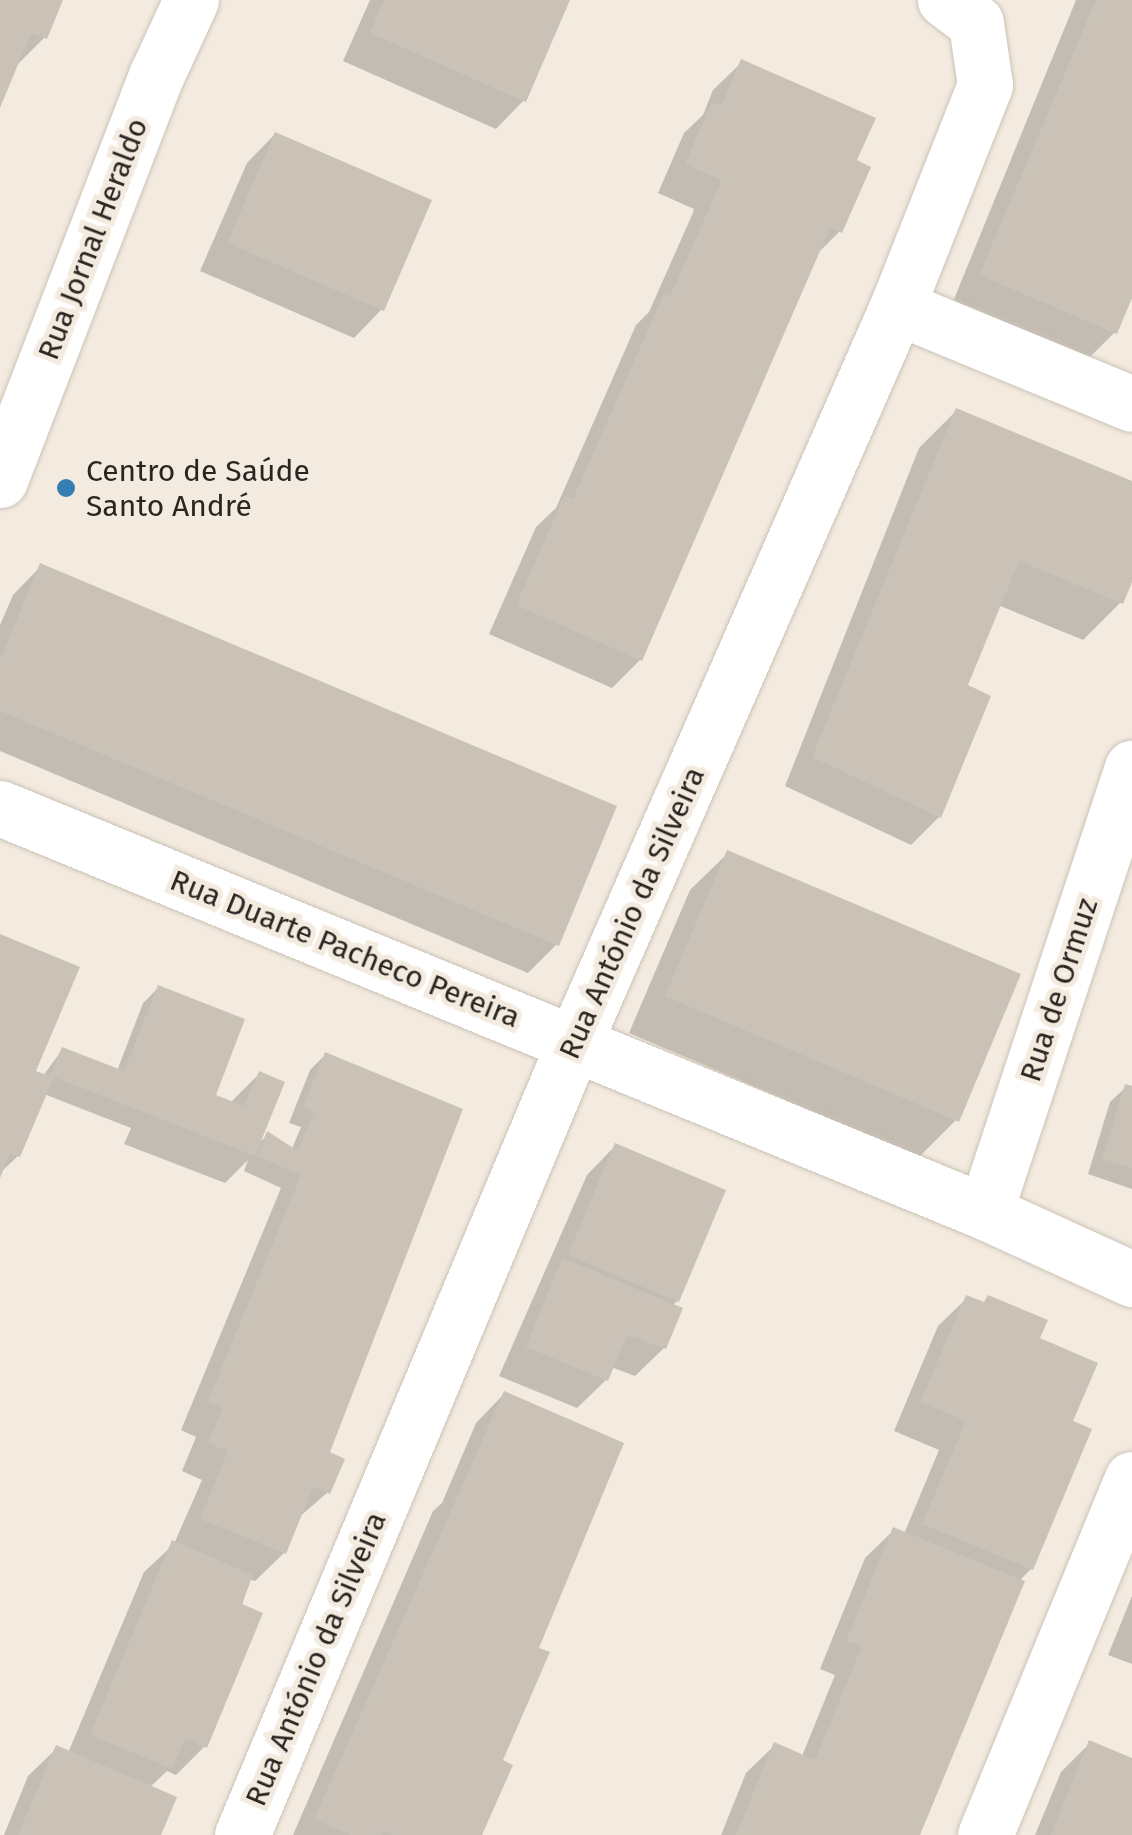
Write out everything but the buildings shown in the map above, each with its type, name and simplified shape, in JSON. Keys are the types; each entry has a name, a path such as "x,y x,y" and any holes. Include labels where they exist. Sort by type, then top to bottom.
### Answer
{"street":[{"name":"Rua Jornal Heraldo","path":"0,480 158,74 192,0"},
{"name":"Rua António da Silveira","path":"242,1835 574,1043 897,307 985,85 976,23 945,0"},
{"path":"897,307 1132,404"},
{"name":"Rua de Ormuz","path":"986,1212 1132,768"},
{"name":"Rua Duarte Pacheco Pereira","path":"0,808 986,1212 1132,1279"},
{"path":"985,1835 1132,1479"}],"place":[{"name":"Centro de Saúde Santo André","path":"66,488"}]}
